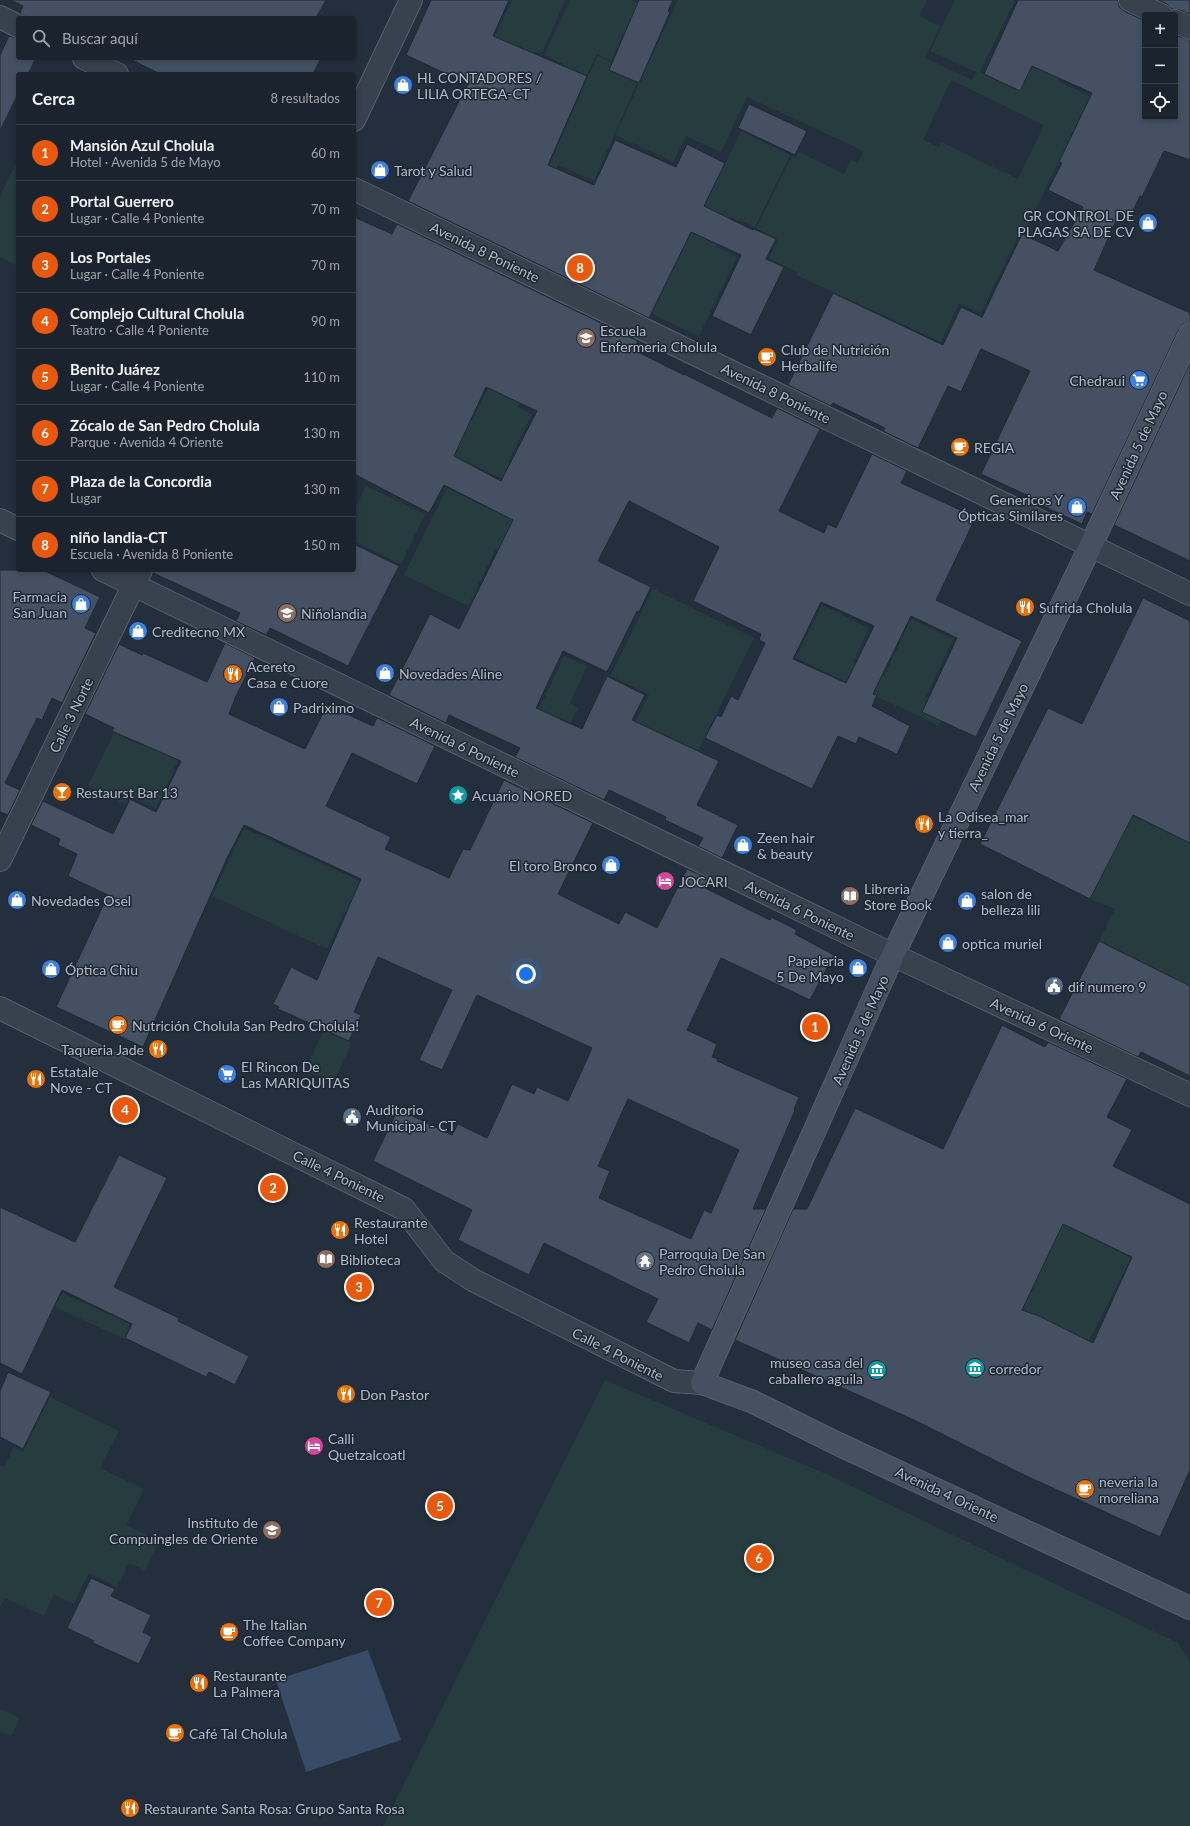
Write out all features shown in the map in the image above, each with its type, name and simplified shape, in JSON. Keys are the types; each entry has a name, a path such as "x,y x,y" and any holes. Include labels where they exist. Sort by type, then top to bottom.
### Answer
{"street":[{"path":"356,116 412,0"},
{"path":"1130,0 1155,12"},
{"path":"0,17 16,25"},
{"path":"1178,22 1190,28"},
{"path":"88,60 113,72"},
{"name":"Avenida 8 Poniente","path":"356,190 1190,594"},
{"name":"Avenida 5 de Mayo","path":"702,1383 893,955 1091,545 1190,334"},
{"path":"0,520 16,528"},
{"name":"Avenida 6 Poniente","path":"112,572 138,578 893,955"},
{"name":"Calle 3 Norte","path":"0,860 138,578"},
{"name":"Avenida 6 Oriente","path":"893,955 1190,1095"},
{"name":"Calle 4 Poniente","path":"0,1008 404,1209 444,1261 473,1280 674,1381 702,1383"},
{"name":"Avenida 4 Oriente","path":"702,1383 751,1401 838,1444 1190,1608"}],"green space":[{"path":"512,0 565,0 542,53 536,51 531,61 492,43"},
{"path":"570,0 631,0 644,6 629,37 623,34 611,61 597,54 583,83 560,72 564,64 544,55"},
{"path":"678,0 927,0 919,16 940,26 925,58 972,80 976,72 930,51 955,0 1015,0 980,72 1020,91 1033,64 1060,77 1058,81 1090,96 1025,232 1021,230 981,313 959,303 941,342 796,275 797,272 769,258 778,240 756,228 792,156 795,158 799,152 844,174 851,159 858,163 864,151 747,97 721,152 686,136 673,162 615,135","holes":["951,80 1044,125 1018,179 941,142 939,147 923,140"]},
{"path":"597,56 619,65 616,74 637,83 594,181 558,165 537,211 541,184"},
{"path":"741,131 790,155 755,227 731,217 716,247 737,257 699,336 652,314"},
{"path":"16,164 16,265 0,257 0,196"},
{"path":"490,384 521,399 517,407 532,414 508,462 512,465 505,480 428,443 446,407 472,420"},
{"path":"518,462 513,558 496,549 468,606 404,575 447,488 493,511"},
{"path":"366,486 425,514 401,564 356,542 356,507"},
{"path":"653,589 754,638 698,751 669,737 653,771 635,723 649,694 610,676"},
{"path":"822,605 869,628 853,662 884,676 911,619 953,639 926,697 948,707 939,726 796,658"},
{"path":"564,656 587,666 570,703 578,708 571,723 559,718 554,728 534,720"},
{"path":"114,733 142,746 144,743 179,759 156,808 129,796 125,804 88,786"},
{"path":"1132,816 1190,843 1190,986 1099,941 1115,909 1090,899"},
{"path":"244,828 362,882 348,912 344,913 327,949 212,896"},
{"path":"324,1030 352,1043 333,1083 305,1070"},
{"path":"1063,1224 1131,1258 1089,1341 1022,1310"},
{"path":"62,1293 130,1324 124,1339 55,1307"},
{"path":"605,1380 824,1473 1178,1643 1190,1662 1190,1826 383,1826"},
{"path":"50,1397 119,1431 100,1468 144,1489 126,1525 159,1541 145,1570 129,1563 117,1587 89,1573 74,1604 54,1594 44,1616 5,1598 0,1607 0,1465 4,1467 14,1447 23,1452"},
{"path":"0,1709 20,1718 11,1736 0,1731"}],"water":[{"path":"368,1650 401,1740 306,1772 276,1680"}],"building":[{"path":"10,0 326,0 317,16 24,16 20,13 23,6"},
{"path":"431,0 509,0 493,36 587,76 548,165 594,185 615,140 676,167 687,144 725,163 704,206 753,230 754,229 776,239 766,259 784,267 751,335 712,316 741,255 691,232 649,318 408,201 468,84 406,55"},
{"path":"639,0 673,0 668,11 670,12 639,83 609,70"},
{"path":"1018,0 1118,0 1119,7 1142,20 1142,120 1178,120 1178,36 1190,40 1190,160 1164,151 1142,197 1140,196 1129,219 1119,214 1094,270 1190,313 1190,322 1183,324 1179,329 1092,514 1087,512 1082,524 1043,506 1044,503 981,474 1030,371 981,349 961,392 948,386 918,448 883,431 885,428 833,403 831,406 788,385 833,293 943,345 961,307 982,317 1022,234 1058,251 1083,207 1048,190 1062,163 1059,162 1092,93 1032,66 1020,91 984,74"},
{"path":"1159,0 1190,0 1190,14 1172,9 1167,4"},
{"path":"9,36 16,38 16,60 35,60 29,72 16,72 16,98 0,131 0,55"},
{"path":"132,60 320,60 314,72 156,72"},
{"path":"749,104 807,131 795,155 738,128"},
{"path":"356,218 392,234 397,224 638,341 634,350 772,418 777,408 820,429 779,511 824,533 828,524 836,528 872,454 907,471 901,483 976,517 936,600 1022,641 976,737 922,712 957,638 911,616 873,694 877,695 872,706 910,726 897,754 859,737 856,744 838,736 812,789 705,738 717,715 721,717 731,696 738,700 765,643 759,640 761,634 693,601 719,547 629,501 598,561 651,587 639,612 637,611 607,672 563,651 536,708 582,729 607,676 645,695 632,720 719,761 697,805 738,825 722,858 698,846 703,838 665,820 666,817 609,790 604,800 515,757 520,748 449,715 446,723 389,695 430,614 459,629 513,520 444,485 429,513 356,475","holes":["486,387 537,411 501,481 454,456","821,602 874,626 846,683 793,659"]},
{"path":"1190,363 1190,561 1114,525"},
{"path":"356,545 399,566 348,666 270,628 266,635 236,621 240,613 153,573 356,572"},
{"path":"0,570 16,570 16,572 47,572 100,597 85,628 96,633 62,703 52,698 42,720 37,718 5,783 20,790 8,815 0,812"},
{"path":"1143,598 1190,621 1190,843 1133,815 1090,899 980,844 1048,708 1082,724"},
{"path":"225,643 255,658 236,696 229,714 305,749 327,705 373,726 377,718 435,746 417,784 352,753 326,806 391,837 385,849 449,878 463,849 470,850 504,780 593,823 558,894 619,924 625,912 657,928 687,869 711,880 707,889 770,920 771,917 797,930 795,934 834,955 810,1000 721,958 687,1030 717,1044 712,1057 718,1059 717,1061 799,1097 794,1109 795,1110 753,1209 766,1209 712,1330 698,1323 689,1343 646,1322 658,1299 544,1243 529,1275 458,1240 472,1210 373,1161 398,1109 452,1135 458,1124 487,1138 512,1084 534,1094 537,1087 568,1101 592,1048 477,995 442,1070 419,1060 452,990 378,957 354,1012 361,1015 349,1041 278,1009 279,1007 273,1004 291,967 317,980 361,879 244,825 228,856 143,1047 56,1007 108,895 68,876 77,854 58,845 60,839 31,825 43,801 113,834 130,799 156,812 181,761 112,731 114,728 85,714 119,644 142,655 143,653 207,682","holes":["628,1099 739,1150 711,1213 704,1210 691,1239 599,1198 610,1171 598,1166"]},
{"path":"1099,941 1190,986 1190,1076 1141,1052 1138,1057 1059,1019"},
{"path":"1002,1025 1045,1047 1048,1042 1127,1079 1107,1117 1132,1130 1113,1166 1190,1204 1190,1470 1160,1537 1022,1474 914,1420 735,1340 793,1209 807,1209 855,1108 943,1149","holes":["1063,1224 1132,1257 1093,1343 1039,1316 1022,1310"]},
{"path":"119,1155 167,1178 114,1287 179,1318 178,1321 249,1356 235,1385 209,1372 206,1377 125,1338 132,1324 62,1290 22,1374 0,1363 0,1207 75,1242"},
{"path":"8,1372 51,1392 23,1449 0,1437 0,1391"},
{"path":"91,1578 115,1589 111,1596 151,1615 143,1632 152,1637 139,1664 93,1643 94,1641 67,1628"}],"place":[{"name":"HL CONTADORES / LILIA ORTEGA-CT","path":"403,85"},
{"name":"Tarot y Salud","path":"380,170"},
{"name":"GR CONTROL DE PLAGAS SA DE CV","path":"1148,223"},
{"name":"niño landia-CT","path":"580,268"},
{"name":"Escuela Enfermeria Cholula","path":"586,338"},
{"name":"Club de Nutrición Herbalife","path":"767,357"},
{"name":"Chedraui","path":"1139,380"},
{"name":"REGIA","path":"960,447"},
{"name":"Genericos Y Ópticas Similares","path":"1077,507"},
{"name":"Farmacia San Juan","path":"81,604"},
{"name":"Sufrida Cholula","path":"1025,607"},
{"name":"Niñolandia","path":"287,613"},
{"name":"Creditecno MX","path":"138,631"},
{"name":"Novedades Aline","path":"385,673"},
{"name":"Acereto Casa e Cuore","path":"233,674"},
{"name":"Padriximo","path":"279,707"},
{"name":"Restaurst Bar 13","path":"62,792"},
{"name":"Acuario NORED","path":"458,795"},
{"name":"La Odisea_mar y tierra_","path":"924,824"},
{"name":"Zeen hair & beauty","path":"743,845"},
{"name":"El toro Bronco","path":"611,865"},
{"name":"JOCARI","path":"665,881"},
{"name":"Libreria Store Book","path":"850,896"},
{"name":"Novedades Osel","path":"17,900"},
{"name":"salon de belleza lili","path":"967,901"},
{"name":"optica muriel","path":"948,943"},
{"name":"Papeleria 5 De Mayo","path":"858,968"},
{"name":"Óptica Chiu","path":"51,969"},
{"name":"dif numero 9","path":"1054,986"},
{"name":"Nutrición Cholula San Pedro Cholula!","path":"118,1025"},
{"name":"Mansión Azul Cholula","path":"815,1027"},
{"name":"Taqueria Jade","path":"158,1049"},
{"name":"El Rincon De Las MARIQUITAS","path":"227,1074"},
{"name":"Estatale Nove - CT","path":"36,1079"},
{"name":"Complejo Cultural Cholula","path":"125,1110"},
{"name":"Auditorio Municipal - CT","path":"352,1117"},
{"name":"Portal Guerrero","path":"273,1188"},
{"name":"Restaurante Hotel","path":"340,1230"},
{"name":"Biblioteca","path":"326,1259"},
{"name":"Parroquia De San Pedro Cholula","path":"645,1261"},
{"name":"Los Portales","path":"359,1287"},
{"name":"corredor","path":"975,1368"},
{"name":"museo casa del caballero aguila","path":"877,1370"},
{"name":"Don Pastor","path":"346,1394"},
{"name":"Calli Quetzalcoatl","path":"314,1446"},
{"name":"neveria la moreliana","path":"1085,1489"},
{"name":"Benito Juárez","path":"440,1506"},
{"name":"Instituto de Compuingles de Oriente","path":"272,1530"},
{"name":"Zócalo de San Pedro Cholula","path":"759,1558"},
{"name":"Plaza de la Concordia","path":"379,1603"},
{"name":"The Italian Coffee Company","path":"229,1632"},
{"name":"Restaurante La Palmera","path":"199,1683"},
{"name":"Café Tal Cholula","path":"175,1733"},
{"name":"Restaurante Santa Rosa: Grupo Santa Rosa","path":"130,1808"}]}
